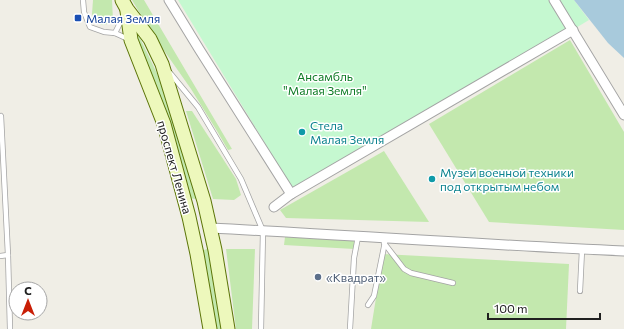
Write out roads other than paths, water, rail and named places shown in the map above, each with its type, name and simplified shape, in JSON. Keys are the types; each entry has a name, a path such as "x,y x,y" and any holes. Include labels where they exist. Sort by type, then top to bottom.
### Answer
{"street":[{"path":"169,0 291,194"},
{"path":"554,0 624,115"},
{"name":"проспект Ленина","path":"124,5 131,40 164,124 194,240 210,329"},
{"name":"проспект Ленина","path":"124,5 150,39 162,64 204,201 228,329"},
{"path":"274,207 291,194 573,30"},
{"path":"204,201 195,208 190,207 187,211 198,225 210,228 358,237 385,241 624,251"},
{"path":"194,240 200,231 210,228"},
{"path":"197,254 200,250 205,248 214,250"}],"lane":[{"path":"83,0 84,12 90,27 104,32 115,33 131,40"},
{"path":"115,33 124,5"},
{"name":"проспект Ленина","path":"162,64 198,107 241,179 263,231"},
{"path":"0,117 2,116 10,329"},
{"path":"261,329 263,231"},
{"path":"350,329 354,258 358,237"},
{"path":"385,241 404,269 411,273 453,283"},
{"path":"368,304 374,296 385,241"},
{"path":"580,291 582,250"},
{"path":"0,256 8,255"}],"water":[{"path":"574,0 624,0 624,58 608,43"}],"place":[{"name":"Малая Земля","path":"78,18"},
{"name":"Стела Малая Земля","path":"302,132"},
{"name":"Музей военной техники под открытым небом","path":"432,179"},
{"name":"«Квадрат»","path":"318,277"}],"park label":[{"name":"Ансамбль \"Малая Земля\"","path":"325,83"}]}
